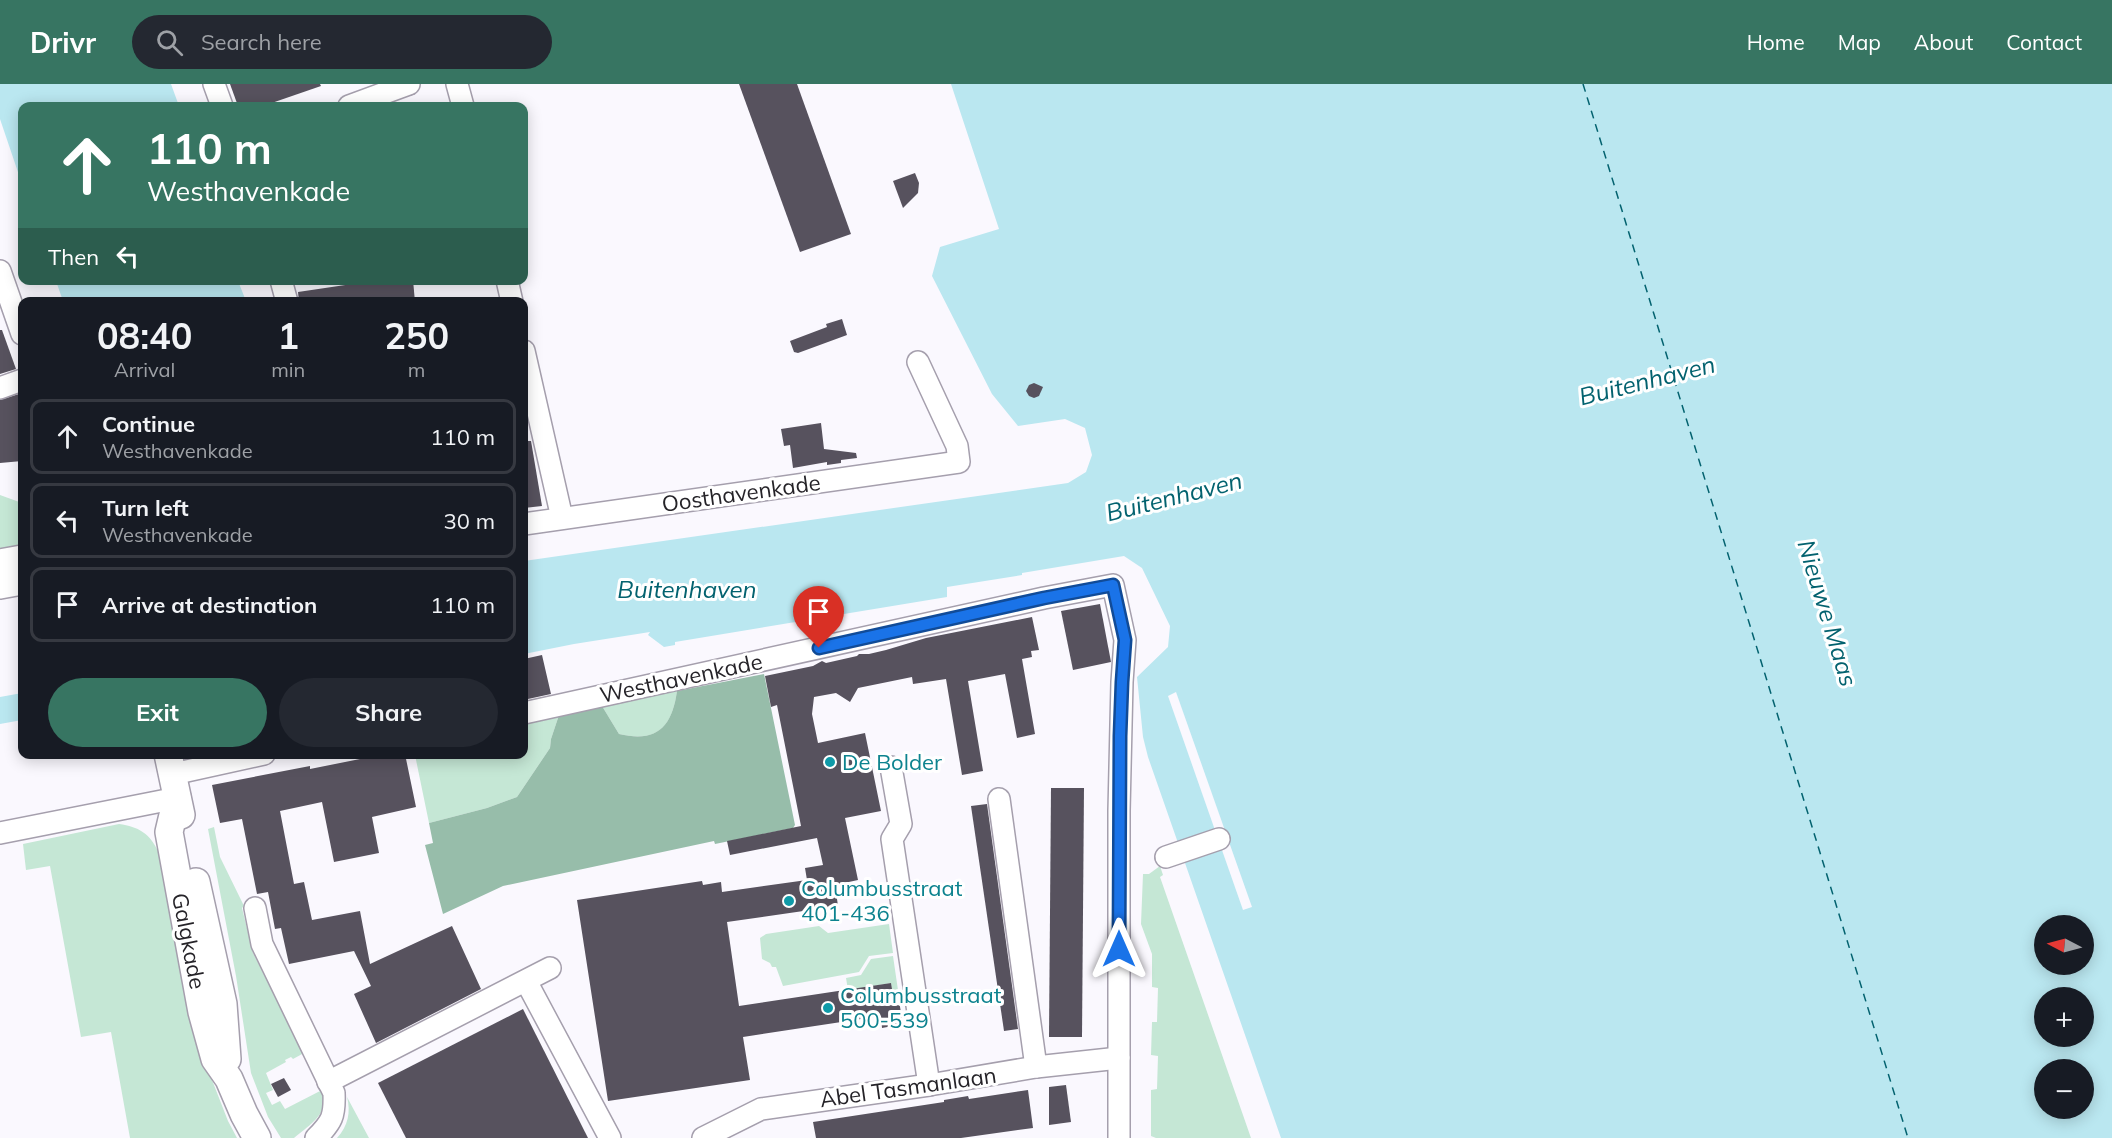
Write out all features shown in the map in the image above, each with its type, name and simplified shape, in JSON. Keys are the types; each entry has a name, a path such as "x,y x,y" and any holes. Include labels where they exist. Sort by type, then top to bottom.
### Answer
{"main road":[{"path":"0,563 18,560"},
{"path":"0,585 18,582"},
{"name":"Galgkade","path":"173,776 168,832 202,1012 215,1059 229,1079 257,1138"}],"street":[{"path":"214,84 221,102"},
{"path":"359,102 409,84"},
{"path":"457,84 462,102"},
{"path":"0,271 18,323"},
{"name":"Oosthavenkade","path":"528,523 959,462 957,446 918,362"},
{"path":"528,369 562,518"},
{"path":"0,388 18,381"},
{"name":"Westhavenkade","path":"528,712 1044,598 1113,585 1125,640 1119,811 1119,1058"},
{"path":"0,833 173,776 243,759"},
{"path":"891,767 901,824 892,839 929,1085"},
{"path":"999,799 1036,1067"},
{"path":"1166,857 1219,839"},
{"path":"255,908 262,944 334,1093 335,1110 330,1124 316,1138"},
{"path":"328,1082 550,968"},
{"path":"526,981 610,1138"},
{"path":"1119,1058 1119,1138"},
{"name":"Abel Tasmanlaan","path":"703,1138 761,1109 1036,1067 1119,1058"}],"green space":[{"path":"0,495 18,502 18,550 0,553"},
{"path":"764,674 795,825 793,828 715,844 714,841 503,886 443,914 425,845 433,843 429,823 487,808 517,797 550,748 559,715 602,706 619,734 643,736 653,734 666,723 675,704 677,691"},
{"path":"677,691 675,704 666,723 653,734 643,736 619,734 602,706"},
{"path":"559,715 550,748 517,797 487,808 429,823 416,759 528,759 528,721"},
{"path":"119,824 143,832 158,851 191,1026 228,1121 237,1138 130,1138 111,1032 81,1037 50,866 26,870 23,844"},
{"path":"214,827 220,857 244,906 242,908 253,953 304,1053 293,1059 291,1057 285,1060 286,1062 266,1073 273,1090 266,1093 272,1105 280,1101 285,1109 322,1090 324,1105 321,1111 312,1123 294,1138 281,1138 268,1117 251,1073 236,976 208,829"},
{"path":"1160,866 1163,875 1160,877 1251,1138 1156,1138 1151,1136 1151,1090 1157,1089 1158,1056 1151,1055 1152,1022 1157,1022 1158,988 1152,987 1152,954 1141,924 1143,874 1149,874"},
{"path":"889,924 893,953 869,956 859,972 783,986 776,967 772,967 770,963 762,959 760,938 766,934 819,926 828,933"},
{"path":"893,956 899,997 893,998 891,983 848,990 846,978 861,975 871,959"},
{"path":"347,1097 369,1138 337,1138 348,1119"}],"water":[{"path":"0,84 171,84 178,102 18,102 18,172 0,119"},
{"path":"951,84 2112,84 2112,1138 1281,1138 1148,757 1143,737 1137,677 1168,647 1170,626 1142,568 1124,556 947,587 947,597 675,642 675,645 664,647 648,635 650,632 528,653 528,560 1068,483 1086,472 1092,455 1085,428 1065,419 1018,426 992,394 932,276 940,247 999,229"},
{"path":"57,285 240,285 244,297 62,297"},
{"path":"18,694 18,721 0,724 0,697"}],"pier":[{"path":"1176,692 1252,907 1243,910 1168,696"}],"building":[{"path":"230,84 320,84 321,86 275,102 237,102"},
{"path":"739,84 797,84 851,234 800,252"},
{"path":"915,173 919,183 918,193 903,208 893,181"},
{"path":"345,285 413,285 415,297 298,297 298,292"},
{"path":"842,319 847,335 798,353 794,352 790,341"},
{"path":"0,330 2,330 16,369 0,374"},
{"path":"1034,383 1043,387 1039,396 1034,398 1026,391 1029,385"},
{"path":"18,394 18,461 0,463 0,400"},
{"path":"821,423 824,449 856,453 857,458 841,460 841,463 827,465 827,462 793,468 790,445 784,446 781,429"},
{"path":"528,441 531,441 542,506 528,508"},
{"path":"1100,604 1111,662 1073,670 1061,611"},
{"path":"1032,617 1039,650 1031,651 1032,657 1022,659 1035,734 1017,738 1005,674 968,681 983,771 962,775 946,679 913,684 912,677 858,688 850,702 836,693 814,697 812,714 818,743 865,733 881,811 845,818 858,880 835,885 838,906 727,922 739,1006 891,983 894,1001 899,1001 903,1024 882,1028 881,1016 743,1037 750,1080 608,1101 577,900 702,881 703,885 721,882 722,892 807,880 805,868 823,865 817,838 730,855 727,841 801,826 777,705 771,707 765,676 813,666 822,661 826,663 859,654 886,650 926,638"},
{"path":"542,655 551,694 528,699 528,658"},
{"path":"360,759 406,759 416,807 372,817 379,853 334,862 322,802 280,811 294,884 304,882 312,920 360,911 370,964 452,926 481,989 376,1043 354,994 371,986 354,951 289,964 281,928 275,929 268,892 257,894 242,819 220,823 212,785 310,766 310,769"},
{"path":"1051,788 1084,788 1082,1037 1049,1037"},
{"path":"987,804 1018,1029 1004,1031 971,806"},
{"path":"523,1009 588,1138 406,1138 378,1083"},
{"path":"284,1078 291,1090 278,1097 271,1084"},
{"path":"1066,1085 1071,1122 1049,1125 1049,1087"},
{"path":"1028,1090 1033,1128 961,1138 816,1138 813,1122 944,1102 944,1100 968,1096 969,1099"}],"ferry route":[{"path":"1583,84 1908,1138"}],"place":[{"name":"De Bolder","path":"830,762"},
{"name":"Columbusstraat 401-436","path":"789,901"},
{"name":"Columbusstraat 500-539","path":"828,1008"}],"route":[{"path":"819,648 1113,585 1125,640 1120,736 1119,949"}],"water label":[{"name":"Buitenhaven","path":"1647,380"},
{"name":"Buitenhaven","path":"1174,496"},
{"name":"Buitenhaven","path":"687,589"},
{"name":"Nieuwe Maas","path":"1828,613"}]}
